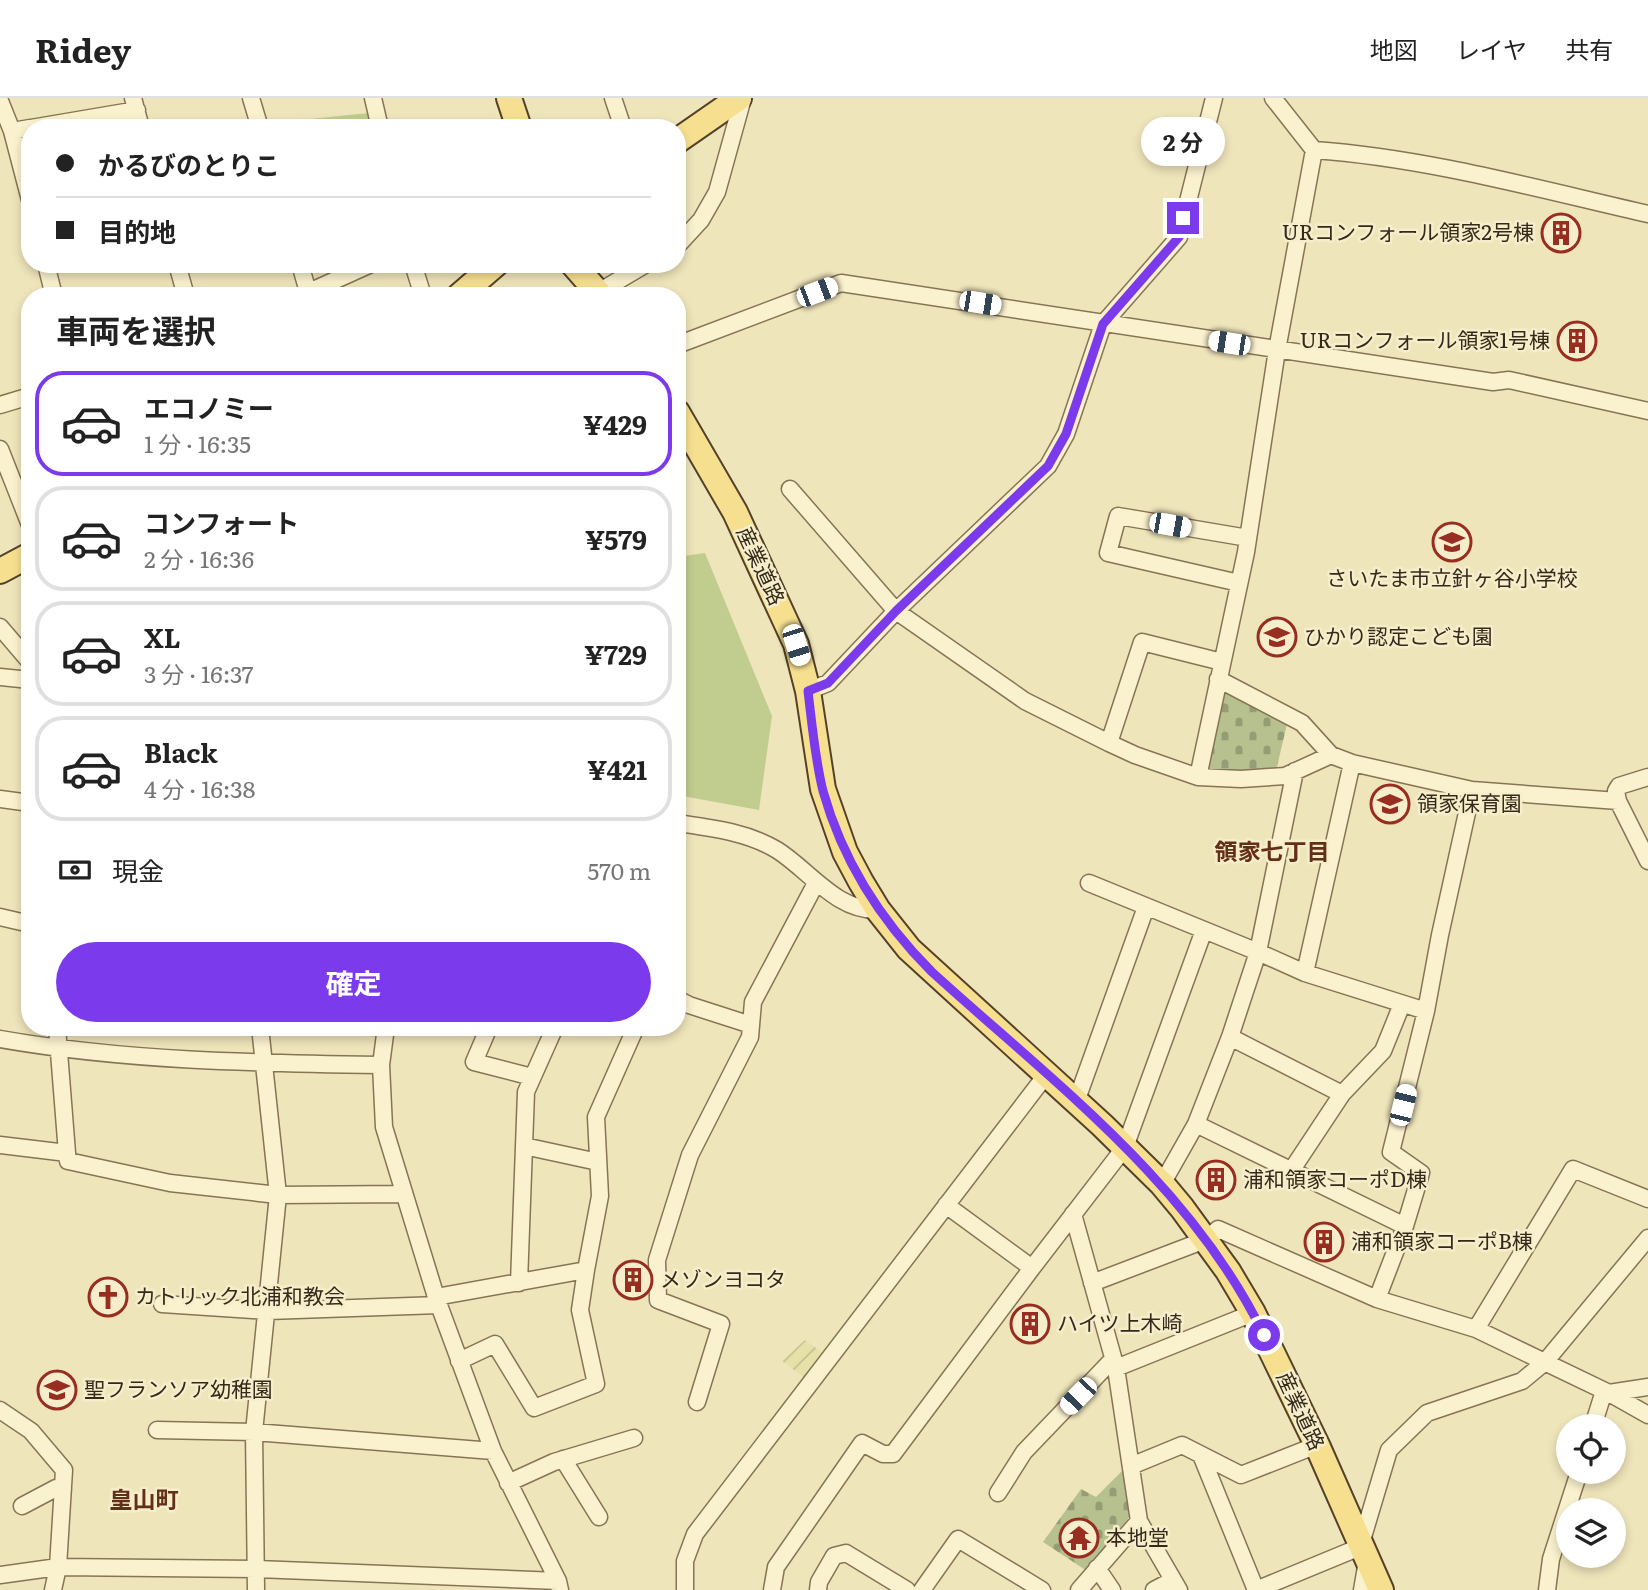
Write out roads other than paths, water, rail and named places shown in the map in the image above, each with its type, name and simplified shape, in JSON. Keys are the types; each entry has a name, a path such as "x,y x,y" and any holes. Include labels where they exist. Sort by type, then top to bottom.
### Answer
{"main road":[{"path":"509,98 516,119"},
{"path":"686,135 741,98"},
{"path":"469,287 486,273"},
{"path":"580,273 591,287"},
{"name":"産業道路","path":"686,428 735,512 796,645 808,691 823,789 833,822 845,852 878,910 909,949 932,972 1125,1147 1162,1184 1228,1271 1253,1313 1317,1445 1381,1590"},
{"path":"0,571 21,560"}],"street":[{"path":"251,98 257,119"},
{"path":"373,98 378,119"},
{"path":"613,98 620,119"},
{"path":"686,236 701,220 717,192 741,98"},
{"path":"808,691 828,683 896,611 1048,466 1066,434 1103,324 1179,237 1214,98"},
{"path":"1273,98 1314,150 1349,153 1474,174 1648,214"},
{"path":"0,100 21,166"},
{"path":"69,119 135,104"},
{"path":"12,131 21,130"},
{"path":"1198,777 1248,538 1277,350 1314,150"},
{"path":"320,287 351,273"},
{"path":"610,287 632,273"},
{"path":"686,342 841,283 1493,382 1509,380 1648,411"},
{"path":"0,405 21,399"},
{"path":"0,449 21,502"},
{"path":"790,489 896,611 1025,701 1109,743 1198,777 1241,779 1285,776 1331,755"},
{"path":"1239,583 1108,553 1118,516 1248,538"},
{"path":"0,626 21,651"},
{"path":"1109,743 1142,642 1222,662"},
{"path":"0,677 21,679"},
{"path":"1218,679 1302,723 1331,755 1353,763 1472,790 1618,801"},
{"path":"1305,973 1353,763"},
{"path":"1162,1184 1196,1124 1230,1037 1258,951 1295,771"},
{"path":"1648,777 1619,786 1616,791 1618,801 1648,861"},
{"path":"1377,1300 1405,1226 1421,1173 1391,1152 1426,1011 1472,790"},
{"path":"0,799 21,802"},
{"path":"686,824 728,830 776,850 816,883 864,910 878,910"},
{"path":"697,1402 721,1324 658,1300 657,1260 690,1155 750,1037 753,1002 816,883"},
{"path":"1089,883 1258,951 1305,973 1426,1011"},
{"path":"1076,1102 1146,907"},
{"path":"0,917 21,922"},
{"path":"772,1590 776,1567 862,1443 883,1454 893,1454 1125,1147 1204,930"},
{"path":"686,1004 751,1025"},
{"path":"1291,1171 1342,1094 1383,1051 1402,1004"},
{"path":"58,1036 68,1161 170,1183 278,1195 404,1194"},
{"path":"256,1590 254,1432 278,1195 261,1036"},
{"path":"0,1575 58,1567 257,1569 559,1585 494,1451 438,1301 404,1194 384,1127 381,1065 385,1036"},
{"path":"485,1036 474,1062 533,1077"},
{"path":"519,1283 526,1092 551,1036"},
{"path":"460,1361 495,1344 534,1408 596,1384 580,1310 600,1196 596,1117 632,1036"},
{"path":"1230,1037 1342,1094"},
{"path":"0,1039 59,1050 264,1064 381,1065"},
{"path":"685,1590 685,1561 695,1534 1046,1075"},
{"path":"1196,1124 1405,1226"},
{"path":"0,1145 67,1153"},
{"path":"524,1146 598,1162"},
{"path":"1476,1329 1573,1169 1648,1199"},
{"path":"946,1205 1031,1268"},
{"path":"1073,1214 1115,1363 1139,1521 1176,1585 1154,1590"},
{"path":"1092,1283 1205,1240 1219,1229 1377,1300 1476,1329 1607,1392 1648,1415"},
{"path":"1362,1590 1364,1554 1389,1450 1427,1413 1522,1381 1545,1362 1648,1238"},
{"path":"162,1304 268,1311 438,1301 586,1270"},
{"path":"998,1493 1024,1452 1115,1363 1253,1313"},
{"path":"1607,1392 1648,1387"},
{"path":"1598,1414 1607,1392"},
{"path":"0,1410 31,1431 64,1470 58,1567 53,1590"},
{"path":"157,1430 254,1432 494,1451"},
{"path":"508,1483 563,1459 634,1438"},
{"path":"1131,1466 1182,1445 1241,1475 1317,1445"},
{"path":"1201,1455 1256,1590 1364,1554"},
{"path":"563,1459 600,1517"},
{"path":"1547,1590 1551,1559 1575,1484"},
{"path":"22,1506 55,1488 63,1489"},
{"path":"1079,1590 1139,1521"},
{"path":"922,1590 958,1539 1042,1590"},
{"path":"818,1590 819,1582 834,1556 846,1553 907,1590"},
{"path":"1097,1568 1112,1590"}],"place":[{"name":"URコンフォール領家2号棟","path":"1561,233"},
{"name":"URコンフォール領家1号棟","path":"1577,341"},
{"name":"さいたま市立針ヶ谷小学校","path":"1452,542"},
{"name":"ひかり認定こども園","path":"1277,637"},
{"name":"領家保育園","path":"1390,804"},
{"name":"浦和領家コーポD棟","path":"1216,1180"},
{"name":"浦和領家コーポB棟","path":"1324,1242"},
{"name":"メゾンヨコタ","path":"633,1280"},
{"name":"カトリック北浦和教会","path":"108,1297"},
{"name":"ハイツ上木崎","path":"1030,1324"},
{"name":"聖フランソア幼稚園","path":"57,1390"},
{"name":"本地堂","path":"1079,1538"}],"district":[{"name":"領家七丁目","path":"1272,852"},
{"name":"皇山町","path":"144,1500"}]}
